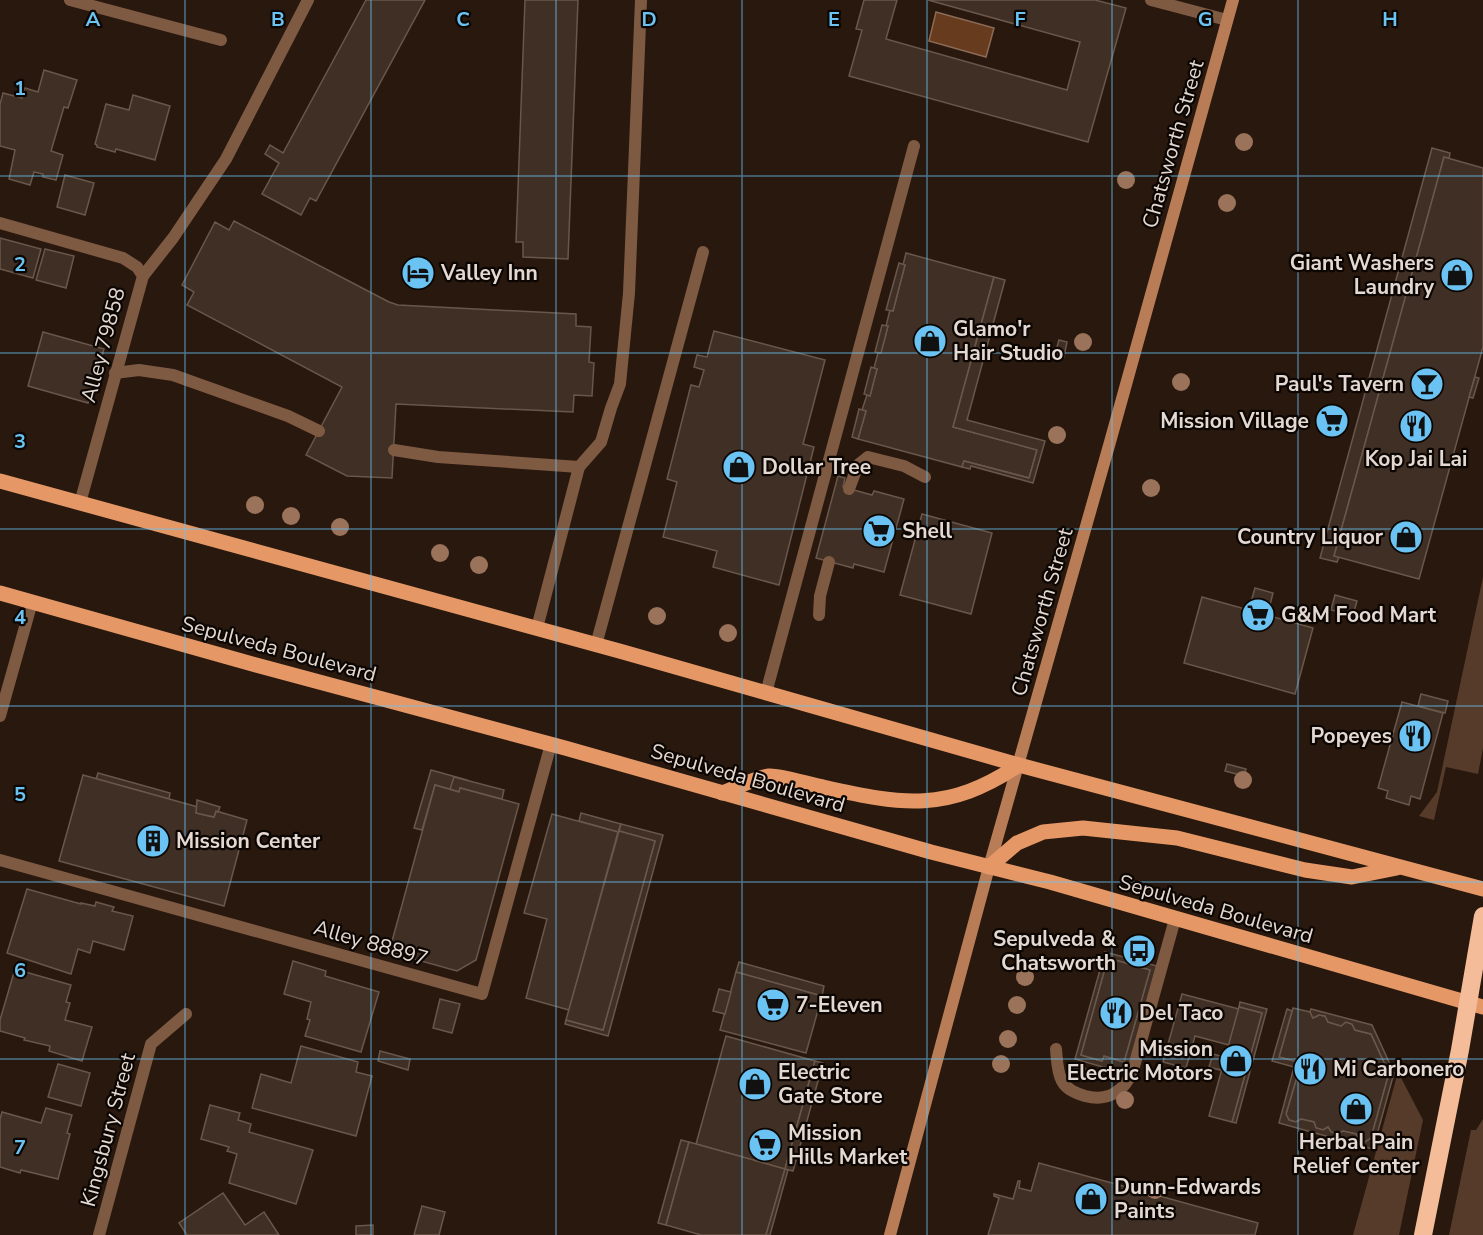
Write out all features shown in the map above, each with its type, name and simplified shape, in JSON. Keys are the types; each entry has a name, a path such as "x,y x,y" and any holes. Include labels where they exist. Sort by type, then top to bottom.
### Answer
{"highway":[{"path":"1423,1235 1476,1005 1483,916"}],"main road":[{"name":"Chatsworth Street","path":"890,1235 989,867 1233,0"},
{"path":"0,481 537,628 1019,765 1483,889"},
{"name":"Sepulveda Boulevard","path":"0,593 1050,882 1476,1005"},
{"path":"722,793 770,776 877,800 903,802 946,799 996,780 1019,765"},
{"path":"989,867 1017,843 1043,832 1083,828 1177,838 1305,870 1352,877 1403,867"}],"street":[{"path":"70,0 221,40"},
{"path":"142,276 173,238 226,159 308,0"},
{"path":"537,628 579,467 601,442 610,408 620,384 630,293 641,0"},
{"path":"1151,0 1227,20"},
{"path":"766,693 914,146"},
{"name":"Alley 79858","path":"0,223 123,258 136,267 142,276 80,503"},
{"path":"596,645 703,252"},
{"path":"115,373 140,370 173,375 288,416 319,431"},
{"path":"394,450 438,457 579,467"},
{"path":"849,489 858,465 868,457 904,466 925,477"},
{"path":"819,615 820,596 829,562"},
{"path":"0,716 32,602"},
{"name":"Alley 88897","path":"0,860 482,994 551,744"},
{"path":"1056,1049 1060,1077 1065,1086 1076,1093 1092,1097 1108,1097 1126,1085 1134,1070 1175,919"},
{"name":"Kingsbury Street","path":"99,1235 151,1044 186,1014"}],"shaded area":[{"path":"936,12 994,28 986,57 929,41"},
{"path":"1483,577 1483,748 1478,774 1446,767 1434,820 1419,816 1437,792"},
{"path":"1398,1072 1423,1120 1399,1235 1353,1235"},
{"path":"1483,1119 1483,1235 1449,1235 1471,1130 1476,1130"}],"building":[{"path":"366,0 425,0 316,201 310,198 301,215 262,194 279,163 265,154 270,145 283,153"},
{"path":"525,0 578,0 568,259 523,257 523,242 516,242"},
{"path":"864,0 897,0 886,39 1067,90 1080,42 928,0 1095,0 1126,8 1088,142 849,76 862,30 856,29"},
{"path":"44,70 77,80 68,108 64,107 51,151 63,155 56,180 34,172 30,185 9,179 15,150 0,146 0,104 3,93 22,98 25,88 38,92"},
{"path":"133,95 170,106 155,160 116,149 115,152 97,147 95,144 106,104 129,110"},
{"path":"1432,148 1450,153 1449,159 1444,157 1334,556 1339,557 1337,562 1320,558"},
{"path":"1444,157 1483,168 1483,347 1419,579 1334,556"},
{"path":"65,175 94,183 85,215 57,207"},
{"path":"234,221 398,305 576,314 576,326 591,327 589,362 594,363 592,396 574,395 573,412 396,404 392,478 347,476 306,455 342,387 187,305 194,292 182,285 215,222 229,230"},
{"path":"0,238 41,249 33,278 0,269"},
{"path":"45,249 74,256 66,288 36,280"},
{"path":"906,253 994,277 953,427 1037,450 1029,478 964,461 962,467 858,439 866,411 862,410 867,395 870,396 877,369 874,368 878,353 881,353 890,310 893,311"},
{"path":"899,263 905,265 893,311 886,310"},
{"path":"994,277 1005,280 967,420 1045,441 1033,483 971,466 970,469 962,467 964,461 1029,478 1037,450 953,427"},
{"path":"882,325 888,326 881,353 875,352"},
{"name":"Dollar Tree","path":"714,331 825,360 803,444 814,447 779,585 713,567 717,551 663,537 677,482 667,479 691,385 699,387 704,370 694,367 697,355 707,357"},
{"path":"43,332 104,349 88,403 28,386"},
{"path":"1059,340 1067,342 1064,357 1055,354"},
{"path":"871,367 877,369 870,396 864,394"},
{"path":"1475,377 1479,378 1473,398 1469,397"},
{"path":"859,409 866,411 858,439 852,437"},
{"path":"838,476 845,478 843,487 872,495 874,491 904,499 884,572 854,564 853,568 816,558"},
{"name":"Shell","path":"922,514 992,533 971,614 900,595"},
{"name":"G&M Food Mart","path":"1255,588 1273,593 1261,641 1241,636"},
{"path":"1335,595 1357,601 1353,615 1331,610"},
{"path":"1202,597 1313,628 1295,694 1184,663"},
{"path":"1421,694 1448,701 1445,713 1418,706"},
{"name":"Popeyes","path":"1402,702 1443,713 1420,799 1411,796 1409,805 1386,798 1388,791 1378,788"},
{"path":"1227,764 1246,769 1244,776 1225,771"},
{"path":"431,770 467,780 464,789 460,788 459,792 435,785 422,830 414,828"},
{"path":"98,773 170,793 169,799 96,779"},
{"name":"Mission Center","path":"83,775 198,807 196,813 214,817 216,811 247,820 224,906 59,861"},
{"path":"454,777 504,790 502,799 460,788 459,792 450,789"},
{"path":"435,785 459,792 460,788 519,804 476,960 457,971 389,952"},
{"path":"197,800 220,807 218,812 216,811 214,817 196,813"},
{"path":"581,813 621,824 618,832 579,821"},
{"path":"552,814 618,832 569,1010 526,998 547,919 524,913"},
{"path":"621,824 663,835 608,1036 565,1024 566,1020 603,1030 655,841 619,831"},
{"path":"619,831 655,841 603,1030 566,1020"},
{"path":"27,889 81,904 95,906 96,902 114,907 112,911 133,916 124,950 93,941 90,953 78,949 71,974 7,953"},
{"path":"1105,952 1157,966 1127,1074 1075,1059","holes":["1108,958 1150,970 1124,1062 1104,1056 1102,1061 1081,1055"]},
{"name":"Del Taco","path":"1108,958 1150,970 1124,1062 1104,1056 1102,1061 1081,1055"},
{"path":"293,961 326,971 325,976 379,992 361,1052 305,1036 310,1020 307,1019 311,1002 284,994"},
{"path":"739,962 824,986 822,996 736,972"},
{"path":"15,969 71,985 66,1002 70,1003 65,1020 92,1027 82,1061 49,1051 50,1046 0,1031 0,1020"},
{"name":"7-Eleven","path":"736,972 822,996 806,1053 720,1030"},
{"path":"719,989 731,992 725,1014 713,1011"},
{"path":"1182,994 1239,1009 1229,1045 1195,1036 1186,1068 1163,1062"},
{"path":"440,999 460,1004 452,1033 433,1028"},
{"path":"1240,1002 1267,1009 1236,1123 1232,1122 1262,1013 1239,1007"},
{"name":"Mission Electric Motors","path":"1239,1007 1262,1013 1232,1122 1209,1116"},
{"path":"1293,1008 1310,1012 1313,1018 1319,1015 1325,1016 1328,1022 1341,1026 1346,1022 1352,1024 1355,1030 1371,1034 1389,1073 1371,1138 1365,1142 1359,1140 1356,1134 1343,1131 1337,1134 1331,1132 1328,1127 1323,1130 1316,1128 1314,1122 1301,1119 1296,1122 1289,1120 1286,1114 1301,1063 1279,1057"},
{"path":"1287,1009 1292,1011 1279,1057 1301,1063 1286,1114 1289,1120 1296,1122 1301,1119 1314,1122 1316,1128 1323,1130 1328,1127 1331,1132 1337,1134 1343,1131 1356,1134 1359,1140 1365,1142 1371,1138 1389,1073 1371,1034 1355,1030 1352,1024 1346,1022 1341,1026 1328,1022 1325,1016 1319,1015 1313,1018 1310,1012 1311,1009 1372,1025 1394,1073 1373,1149 1279,1123 1294,1067 1272,1061"},
{"path":"726,1036 815,1061 785,1169 696,1144"},
{"path":"301,1046 358,1062 356,1072 372,1076 356,1136 252,1108 261,1074 291,1083"},
{"path":"380,1051 410,1059 408,1070 378,1061"},
{"path":"1213,1054 1224,1057 1220,1070 1209,1067"},
{"path":"815,1061 823,1063 793,1171 785,1169"},
{"path":"58,1064 90,1073 81,1106 48,1097"},
{"path":"210,1105 240,1113 238,1120 251,1124 249,1132 313,1150 296,1204 229,1183 237,1154 227,1151 229,1147 201,1139"},
{"path":"46,1108 72,1115 67,1133 70,1134 58,1179 21,1170 20,1173 0,1167 2,1112 41,1123"},
{"path":"681,1140 689,1142 666,1225 658,1223"},
{"path":"689,1142 785,1169 766,1235 701,1235 666,1225"},
{"name":"Dunn-Edwards Paints","path":"1039,1163 1258,1223 1255,1235 988,1235 999,1198 994,1194 1013,1199 1018,1181 1020,1181 1019,1188 1031,1191"},
{"path":"785,1169 788,1170 770,1235 766,1235"},
{"path":"223,1193 245,1225 264,1212 279,1235 187,1235 179,1223"},
{"path":"422,1206 445,1212 439,1235 414,1235"},
{"path":"373,1225 373,1235 356,1235 356,1226"}],"place":[{"name":"Valley Inn","path":"418,273"},
{"name":"Giant Washers Laundry","path":"1457,275"},
{"name":"Glamo'r Hair Studio","path":"930,341"},
{"name":"Paul's Tavern","path":"1427,384"},
{"name":"Mission Village","path":"1332,421"},
{"name":"Kop Jai Lai","path":"1416,426"},
{"name":"Dollar Tree","path":"739,467"},
{"name":"Shell","path":"879,531"},
{"name":"Country Liquor","path":"1406,537"},
{"name":"G&M Food Mart","path":"1258,615"},
{"name":"Popeyes","path":"1415,736"},
{"name":"Mission Center","path":"153,841"},
{"name":"Sepulveda & Chatsworth","path":"1139,951"},
{"name":"7-Eleven","path":"773,1005"},
{"name":"Del Taco","path":"1116,1013"},
{"name":"Mission Electric Motors","path":"1236,1061"},
{"name":"Mi Carbonero","path":"1310,1069"},
{"name":"Electric Gate Store","path":"755,1084"},
{"name":"Herbal Pain Relief Center","path":"1356,1109"},
{"name":"Mission Hills Market","path":"765,1145"},
{"name":"Dunn-Edwards Paints","path":"1091,1199"}]}
